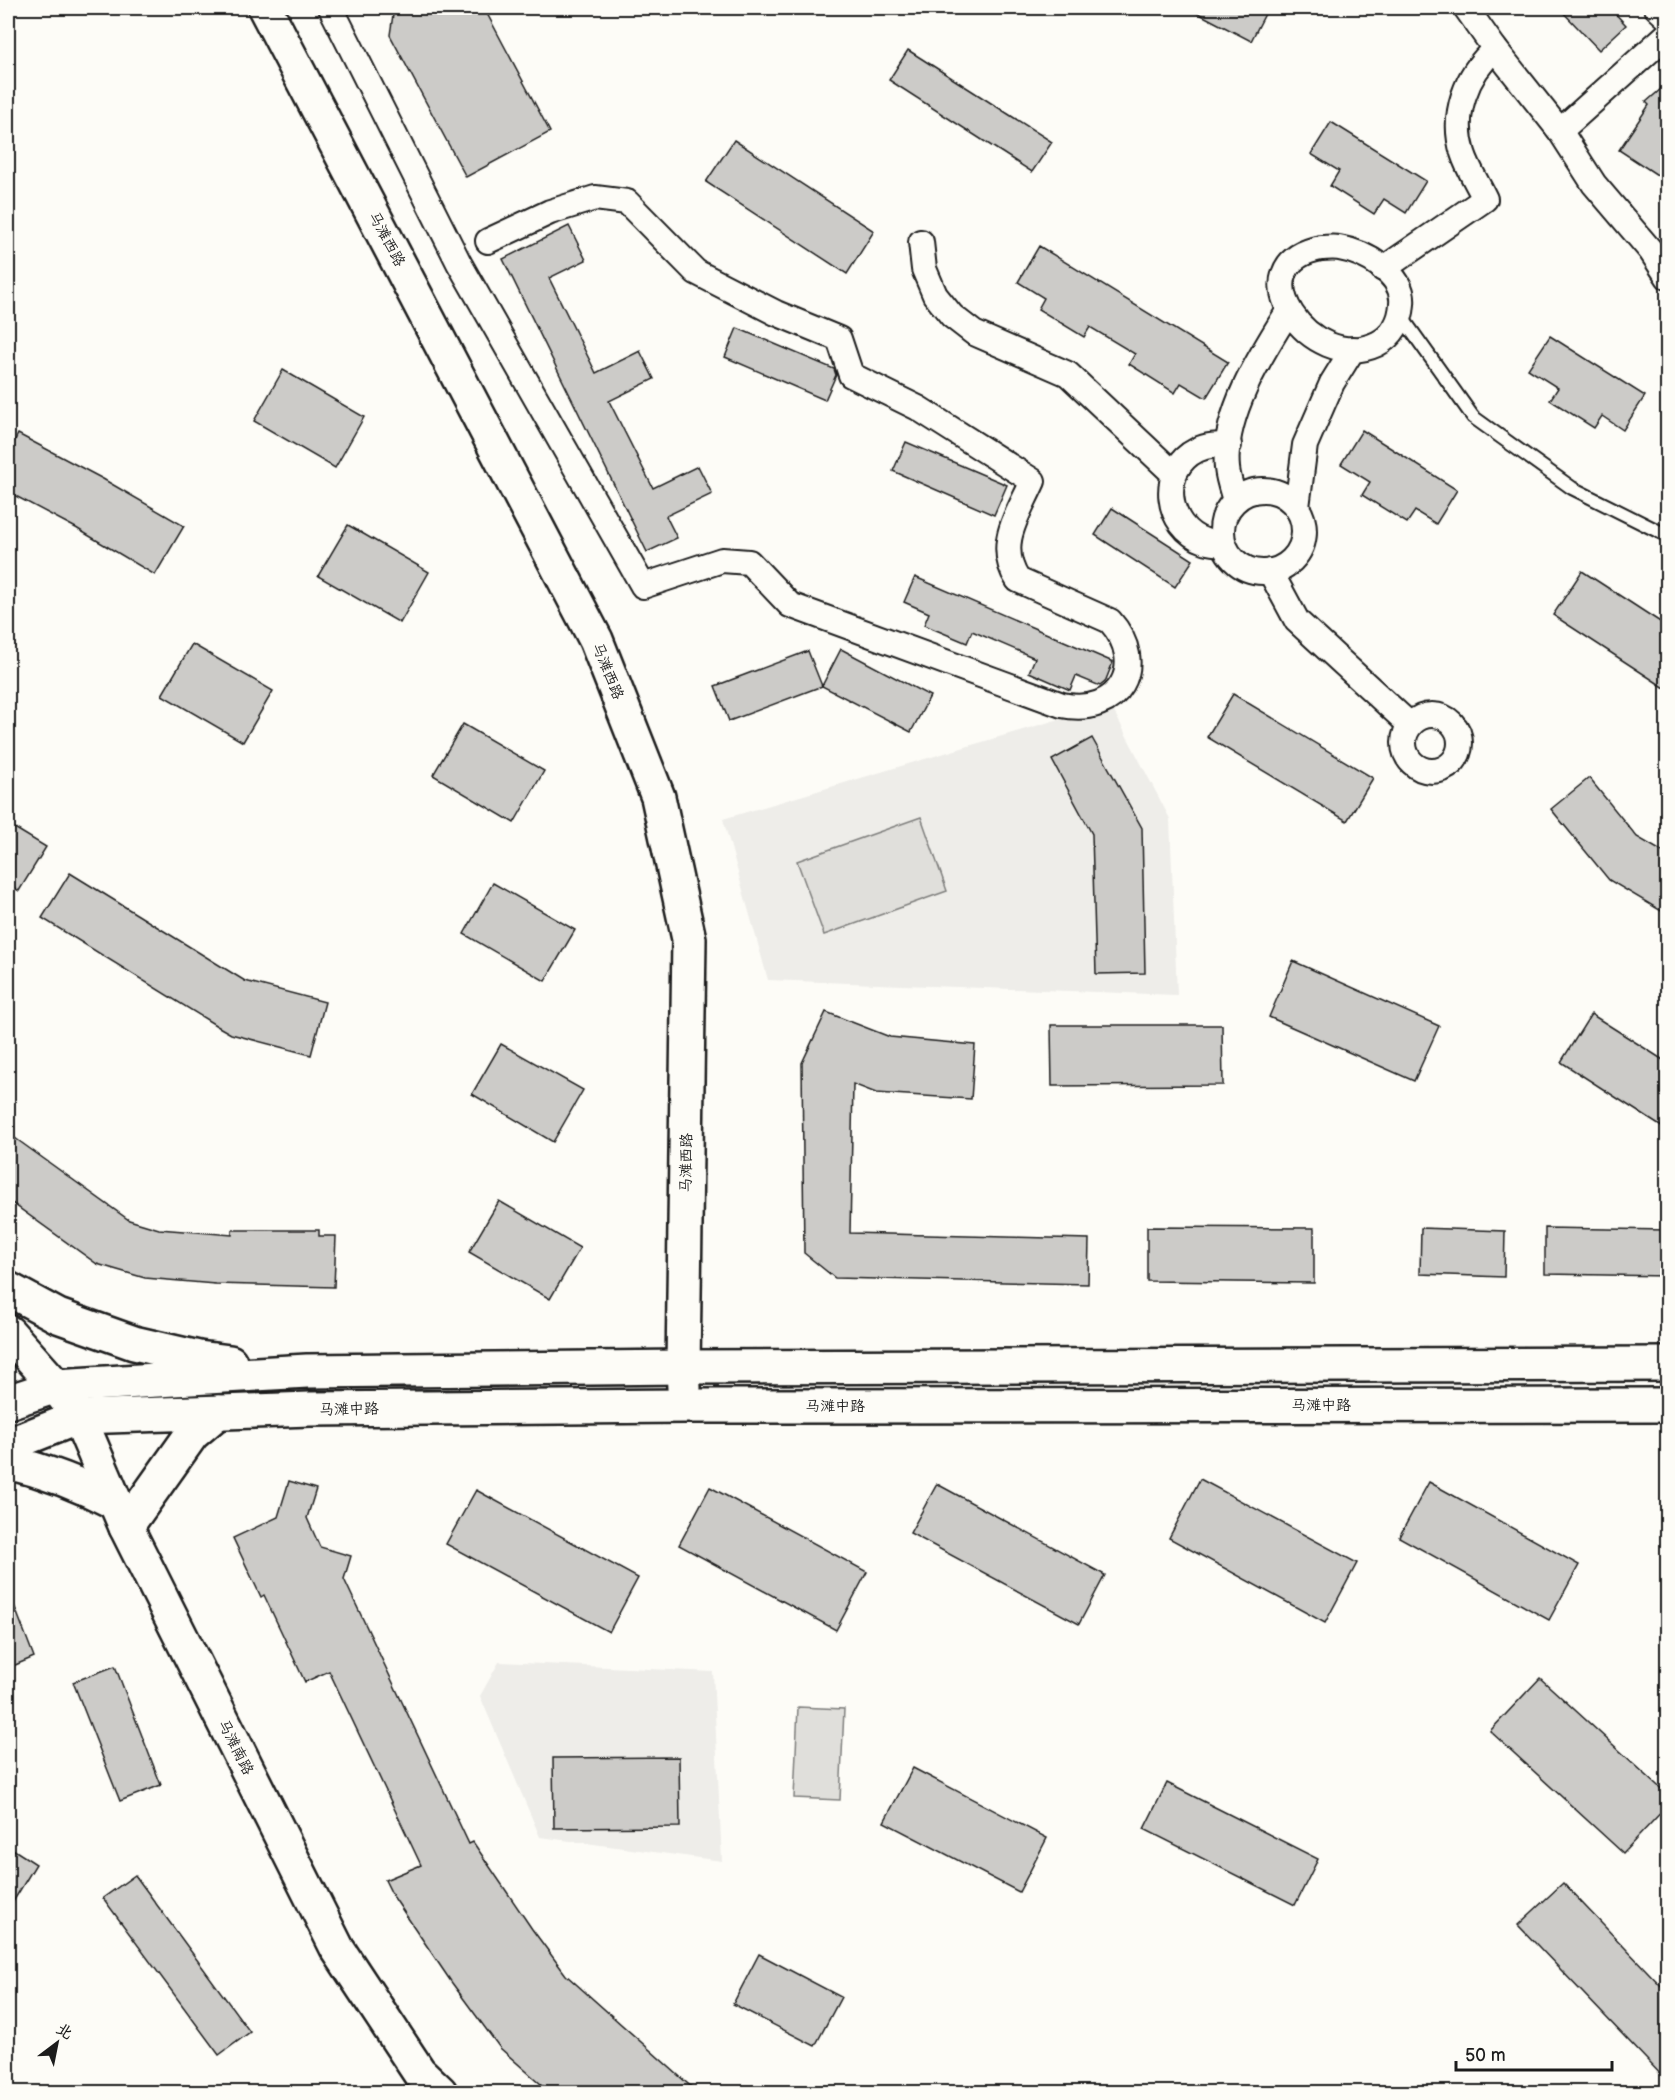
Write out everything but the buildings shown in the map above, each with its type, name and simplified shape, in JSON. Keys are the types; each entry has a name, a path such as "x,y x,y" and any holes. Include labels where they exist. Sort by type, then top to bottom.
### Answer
{"main road":[{"name":"马滩西路","path":"266,8 596,640 658,796 689,939 682,1367 686,1406"},
{"path":"8,1289 58,1316 134,1343 199,1358 307,1371"},
{"name":"马滩南路","path":"8,1332 56,1386 79,1417 121,1515 337,1948 419,2072 440,2092"},
{"name":"马滩南路","path":"8,1345 56,1386"},
{"path":"8,1402 56,1386 307,1371 682,1367 1668,1364"},
{"name":"马滩中路","path":"8,1445 79,1417 310,1409 686,1406 1668,1405"},
{"path":"8,1462 36,1469 95,1492 121,1515 192,1434 218,1412"}],"street":[{"path":"331,8 459,263 643,586 722,560 749,562 790,605 1062,705 1077,708 1092,706 1106,700 1118,690 1125,677 1128,662 1127,646 1121,633 1110,621 1018,580 1011,569 1007,557 1007,544 1033,481 918,408 851,375 839,339 776,313 696,272 627,202 595,198 550,213 488,241"},
{"path":"1466,8 1495,49 1560,131 1594,184 1651,251 1668,277"},
{"path":"1657,8 1668,18"},
{"path":"1560,131 1668,34"},
{"path":"1383,269 1485,199 1463,153 1459,122 1471,76 1495,49"},
{"path":"921,242 924,269 935,295 952,316 974,333 1068,374 1173,474"},
{"path":"1339,248 1374,260 1383,269 1400,285 1403,300 1401,316 1394,330 1383,341 1368,348 1334,347 1316,339 1300,326 1284,300 1283,275 1297,256 1309,250 1339,248"},
{"path":"1235,500 1227,468 1229,435 1239,403 1265,348 1289,310"},
{"path":"1297,507 1305,445 1332,383 1353,349"},
{"path":"1223,543 1206,542 1191,535 1179,523 1172,508 1170,491 1173,474 1183,460 1196,450 1212,445 1229,445"},
{"path":"1267,489 1289,498 1297,507 1304,529 1303,541 1291,561 1270,572 1258,572 1236,563 1223,543 1221,532 1222,520 1227,509 1235,500 1244,493 1267,489"},
{"path":"1270,572 1297,621 1410,725"}],"lane":[{"path":"1401,316 1473,417 1572,488 1668,536"}],"shaded area":[{"path":"1110,704 1170,819 1177,995 768,980 723,819"},
{"path":"921,817 947,891 824,935 797,861"},
{"path":"499,1662 713,1672 722,1861 540,1837 480,1696"},
{"path":"798,1707 844,1709 840,1800 794,1798"}]}
